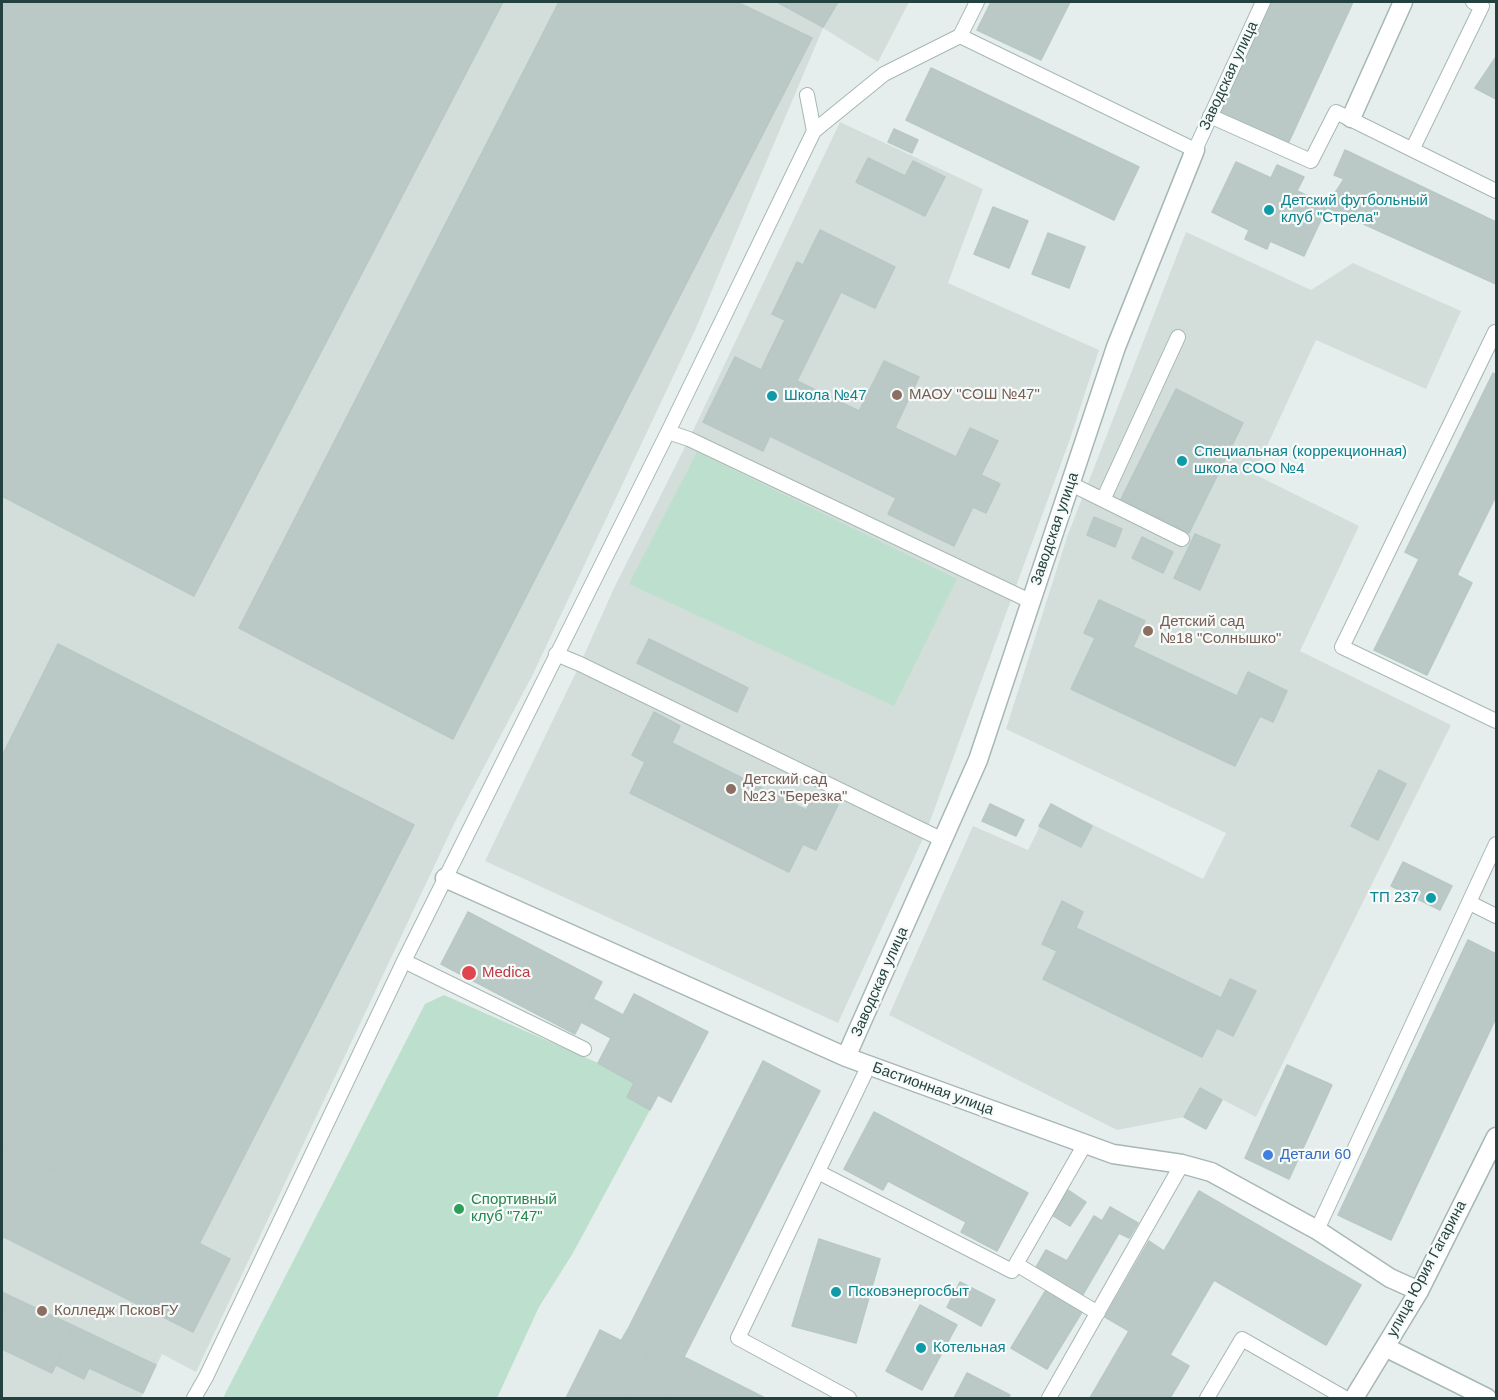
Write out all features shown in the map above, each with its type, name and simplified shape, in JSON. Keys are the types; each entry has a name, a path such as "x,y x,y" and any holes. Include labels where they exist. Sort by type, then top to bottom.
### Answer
{"street":[{"path":"1351,118 1403,2"},
{"name":"Заводская улица","path":"846,1057 978,760 1116,347 1195,150"},
{"name":"Бастионная улица","path":"445,878 846,1057 1113,1154 1182,1164 1211,1172 1317,1230 1390,1278 1419,1292"},
{"name":"улица Юрия Гагарина","path":"1354,1398 1419,1292 1497,1137"},
{"path":"1385,1347 1487,1398"}],"lane":[{"path":"194,1398 404,961 668,432 814,131 884,74 960,36 977,2"},
{"name":"Заводская улица","path":"1195,150 1263,2"},
{"path":"1413,148 1482,6 1473,2"},
{"path":"960,36 1195,150"},
{"path":"807,95 814,131"},
{"path":"1210,116 1311,161 1336,112 1497,190"},
{"path":"1497,333 1495,332 1342,647 1497,721"},
{"path":"1103,500 1178,337"},
{"path":"668,432 689,439 1030,602"},
{"path":"1071,484 1182,539"},
{"path":"556,654 943,840"},
{"path":"1317,1230 1497,844"},
{"path":"1470,903 1497,915"},
{"path":"404,961 584,1049"},
{"path":"849,1398 738,1338 869,1065"},
{"path":"818,1172 1012,1271 1085,1144"},
{"path":"1048,1398 1182,1164"},
{"path":"1016,1264 1098,1313"},
{"path":"1207,1398 1242,1339 1345,1398"}],"shaded area":[{"path":"2,2 909,2 878,62 823,28 696,328 533,674 455,822 196,1372 162,1354 141,1398 2,1398"},
{"path":"840,122 983,189 948,283 1099,350 1070,439 926,832 838,1023 485,861 615,586 689,439"},
{"path":"1186,232 1311,290 1353,263 1461,311 1426,389 1316,340 1254,474 1359,526 1300,651 1451,725 1256,1117 1200,1088 1184,1117 1117,1130 889,1015 973,826 1028,850 1051,804 1203,879 1226,833 1006,729 1067,537"}],"green space":[{"path":"697,452 957,579 894,706 629,584"},
{"name":"Спортивный клуб \"747\"","path":"444,995 598,1063 634,1083 627,1097 650,1110 573,1253 539,1307 497,1398 223,1398 425,1004"}],"building":[{"path":"2,2 503,2 194,596 2,496"},
{"path":"559,2 737,2 812,38 453,739 239,628"},
{"path":"780,2 838,2 823,27"},
{"path":"991,2 1070,2 1041,60 977,30"},
{"path":"1270,2 1353,2 1287,146 1218,114"},
{"path":"1496,57 1496,99 1475,88"},
{"path":"931,68 1139,167 1114,220 906,120"},
{"path":"894,129 918,140 912,153 888,142"},
{"path":"1345,150 1496,222 1496,284 1326,207 1344,179 1334,175"},
{"path":"868,158 905,176 913,161 945,177 925,216 856,182"},
{"name":"Детский футбольный клуб \"Стрела\"","path":"1236,162 1271,178 1277,165 1304,177 1297,191 1328,205 1304,256 1270,241 1267,249 1245,239 1249,230 1212,212"},
{"path":"993,207 1028,221 1009,268 974,254"},
{"name":"Школа №47","path":"820,230 895,267 875,308 841,292 797,381 859,411 884,361 919,377 895,428 956,457 970,428 998,441 981,475 1000,484 986,513 973,507 954,546 888,514 896,498 770,436 763,451 703,422 735,357 761,370 785,320 772,314 797,262 803,265"},
{"path":"1048,233 1085,247 1069,288 1032,274"},
{"path":"1493,373 1496,375 1496,496 1457,575 1472,583 1427,675 1374,650 1419,559 1405,552"},
{"name":"Специальная (коррекционная) школа СОО №4","path":"1176,389 1243,423 1189,533 1121,499"},
{"path":"1094,517 1122,529 1115,547 1087,535"},
{"path":"1195,534 1220,545 1200,590 1174,578"},
{"path":"1142,537 1173,552 1163,573 1132,558"},
{"path":"1099,600 1145,621 1133,647 1237,696 1248,672 1287,691 1273,722 1260,716 1235,766 1071,689 1095,638 1084,633"},
{"path":"649,639 748,688 737,712 637,663"},
{"path":"58,644 414,825 199,1244 2,1144 2,756"},
{"path":"654,712 680,726 672,743 806,810 815,794 838,805 816,850 803,844 789,872 630,793 645,762 632,755"},
{"path":"1379,770 1406,784 1378,840 1351,826"},
{"path":"990,804 1024,820 1016,836 982,821"},
{"path":"1051,804 1092,826 1081,847 1039,826"},
{"name":"ТП 237","path":"1403,862 1452,886 1440,910 1391,886"},
{"path":"1062,901 1083,912 1076,928 1221,998 1230,979 1256,991 1233,1036 1217,1028 1202,1057 1043,979 1057,951 1042,944"},
{"path":"468,912 602,982 575,1034 441,964"},
{"path":"1468,940 1496,954 1496,1018 1391,1240 1338,1215"},
{"path":"634,994 708,1032 671,1102 658,1095 650,1110 627,1097 634,1083 598,1063"},
{"path":"593,999 623,1015 611,1038 581,1022"},
{"path":"763,1061 820,1091 684,1357 628,1329"},
{"path":"1287,1065 1332,1085 1289,1179 1245,1158"},
{"path":"1200,1088 1222,1100 1206,1129 1184,1117"},
{"path":"874,1112 1028,1193 997,1251 961,1232 966,1222 888,1181 883,1190 844,1169"},
{"path":"2,1144 230,1259 193,1332 2,1236"},
{"path":"1068,1190 1086,1202 1070,1226 1052,1215"},
{"path":"1199,1191 1361,1285 1326,1345 1214,1280 1170,1355 1189,1366 1170,1398 1090,1398 1129,1331 1105,1317 1149,1241 1164,1251"},
{"path":"1110,1207 1138,1223 1129,1238 1119,1233 1082,1296 1035,1269 1046,1250 1067,1261 1094,1216 1102,1221"},
{"name":"Псковэнергосбыт","path":"819,1239 880,1259 856,1343 792,1326"},
{"path":"960,1282 995,1300 981,1326 947,1307"},
{"path":"1046,1290 1082,1312 1047,1369 1011,1348"},
{"path":"2,1292 10,1296 2,1315"},
{"path":"10,1296 74,1326 52,1373 2,1349 2,1315"},
{"name":"Котельная","path":"920,1305 957,1325 922,1390 886,1371"},
{"path":"74,1326 156,1365 143,1393 89,1368 84,1379 56,1365"},
{"path":"628,1329 684,1357 663,1398 627,1398 649,1355 621,1341"},
{"path":"600,1330 649,1355 627,1398 566,1398"},
{"path":"684,1357 765,1398 663,1398"},
{"path":"967,1373 1010,1395 1008,1398 954,1398"}],"place":[{"name":"Детский футбольный клуб \"Стрела\"","path":"1269,210"},
{"name":"МАОУ \"СОШ №47\"","path":"897,395"},
{"name":"Школа №47","path":"772,396"},
{"name":"Специальная (коррекционная) школа СОО №4","path":"1182,461"},
{"name":"Детский сад №18 \"Солнышко\"","path":"1148,631"},
{"name":"Детский сад №23 \"Березка\"","path":"731,789"},
{"name":"ТП 237","path":"1431,898"},
{"name":"Medica","path":"469,973"},
{"name":"Детали 60","path":"1268,1155"},
{"name":"Спортивный клуб \"747\"","path":"459,1209"},
{"name":"Псковэнергосбыт","path":"836,1292"},
{"name":"Колледж ПсковГУ","path":"42,1311"},
{"name":"Котельная","path":"921,1348"}]}
